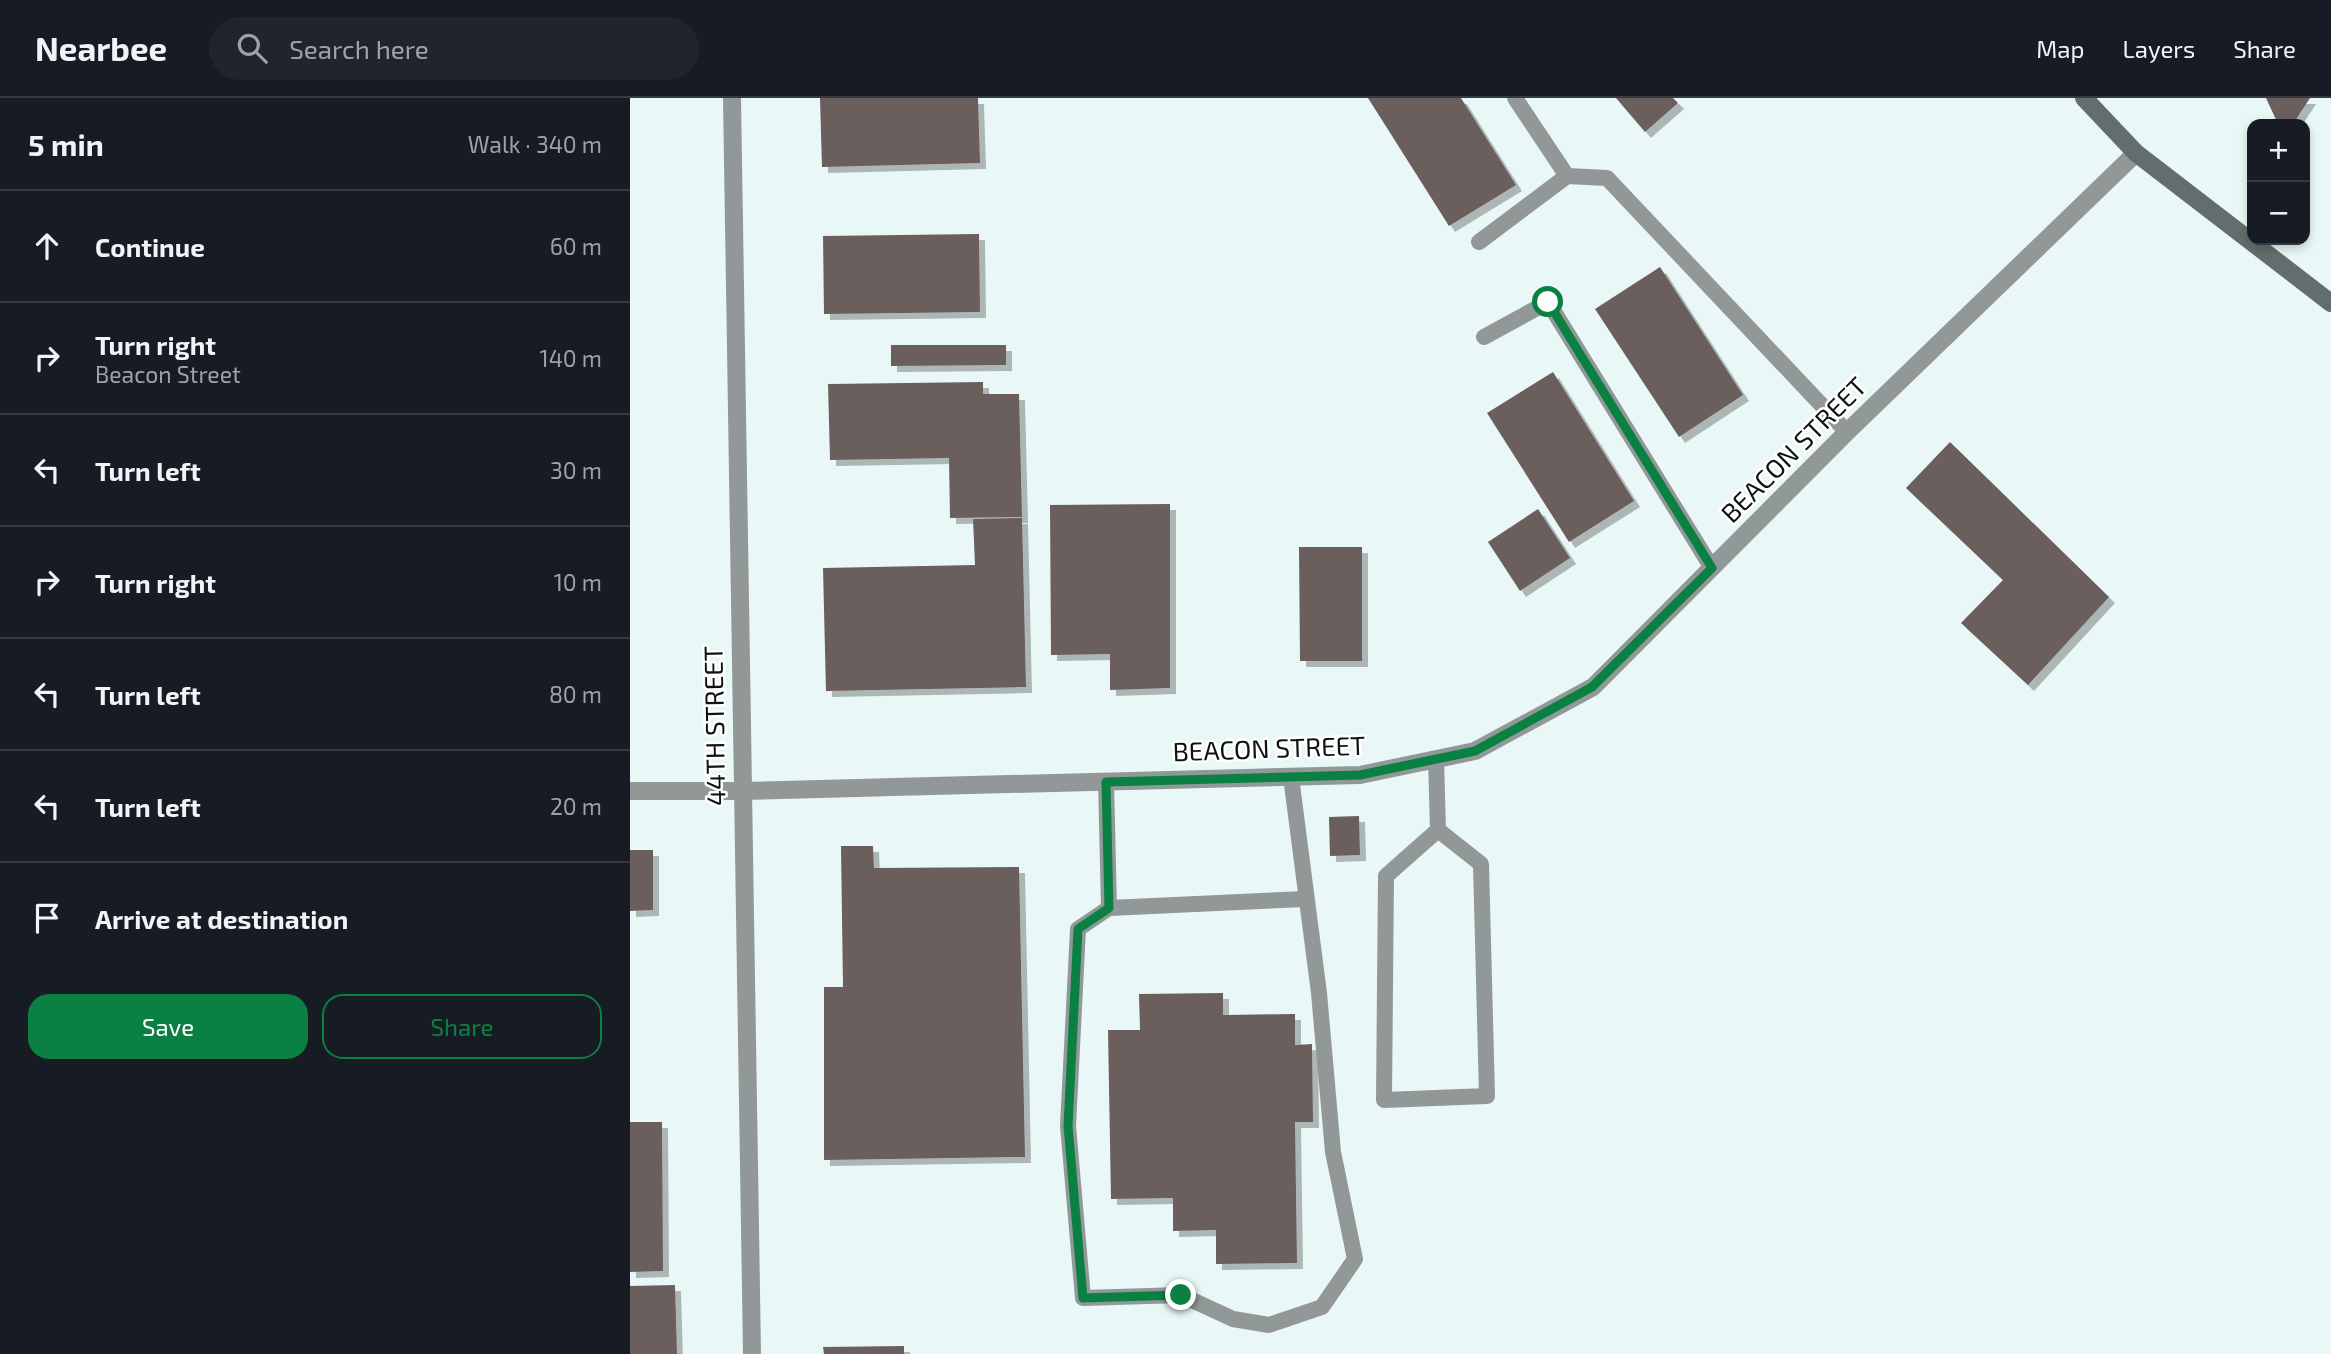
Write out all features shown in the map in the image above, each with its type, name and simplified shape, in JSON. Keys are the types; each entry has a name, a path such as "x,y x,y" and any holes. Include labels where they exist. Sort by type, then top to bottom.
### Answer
{"main road":[{"path":"2084,98 2136,153 2331,303"}],"street":[{"name":"44TH STREET","path":"732,98 752,1354"},
{"name":"BEACON STREET","path":"630,791 742,791 1360,775 1475,751 1592,687 1847,432 2136,153"}],"lane":[{"path":"1515,98 1567,176"},
{"path":"1479,242 1567,176 1607,178 1847,432"},
{"path":"1484,337 1548,302 1712,568"},
{"path":"1436,759 1438,830"},
{"path":"1291,777 1319,993 1333,1152 1355,1259 1322,1307 1269,1325 1233,1319 1181,1295 1083,1298 1068,1126 1078,929 1109,908 1305,899"},
{"path":"1106,782 1109,908"},
{"path":"1438,830 1481,864 1488,1096 1384,1100 1386,876 1438,830"}],"building":[{"path":"820,98 978,98 980,163 822,167"},
{"path":"1368,98 1461,98 1516,185 1449,226"},
{"path":"1616,98 1673,98 1678,103 1645,132"},
{"path":"2266,98 2310,98 2296,119 2276,119"},
{"path":"979,234 980,312 824,314 823,236"},
{"path":"1660,267 1743,395 1679,437 1595,309"},
{"path":"891,345 1006,345 1006,365 891,366"},
{"path":"1553,372 1634,501 1569,542 1487,413"},
{"path":"983,382 983,394 1019,394 1022,517 950,518 949,458 830,460 828,384"},
{"path":"1950,442 2109,597 2028,685 1961,623 2003,580 1906,488"},
{"path":"1170,504 1170,688 1110,690 1110,654 1051,655 1050,505"},
{"path":"1538,509 1570,558 1520,591 1488,542"},
{"path":"1022,518 1026,687 826,691 823,568 975,565 973,519"},
{"path":"1299,547 1362,547 1362,661 1300,661"},
{"path":"1359,816 1360,855 1330,856 1329,817"},
{"path":"841,846 873,846 874,868 1019,867 1025,1157 824,1160 824,987 843,987"},
{"path":"630,850 653,850 653,910 630,911"},
{"path":"1223,993 1223,1015 1295,1014 1295,1045 1312,1044 1313,1122 1295,1122 1297,1263 1216,1264 1216,1230 1173,1231 1173,1198 1111,1199 1108,1030 1140,1030 1139,994"},
{"path":"630,1122 662,1122 663,1271 630,1272"},
{"path":"675,1285 677,1354 630,1354 630,1286"},
{"path":"904,1346 904,1354 824,1354 823,1347"}],"route":[{"path":"1181,1295 1083,1298 1068,1126 1078,929 1109,908 1106,782 1360,775 1475,751 1592,687 1712,568 1548,302"}]}
